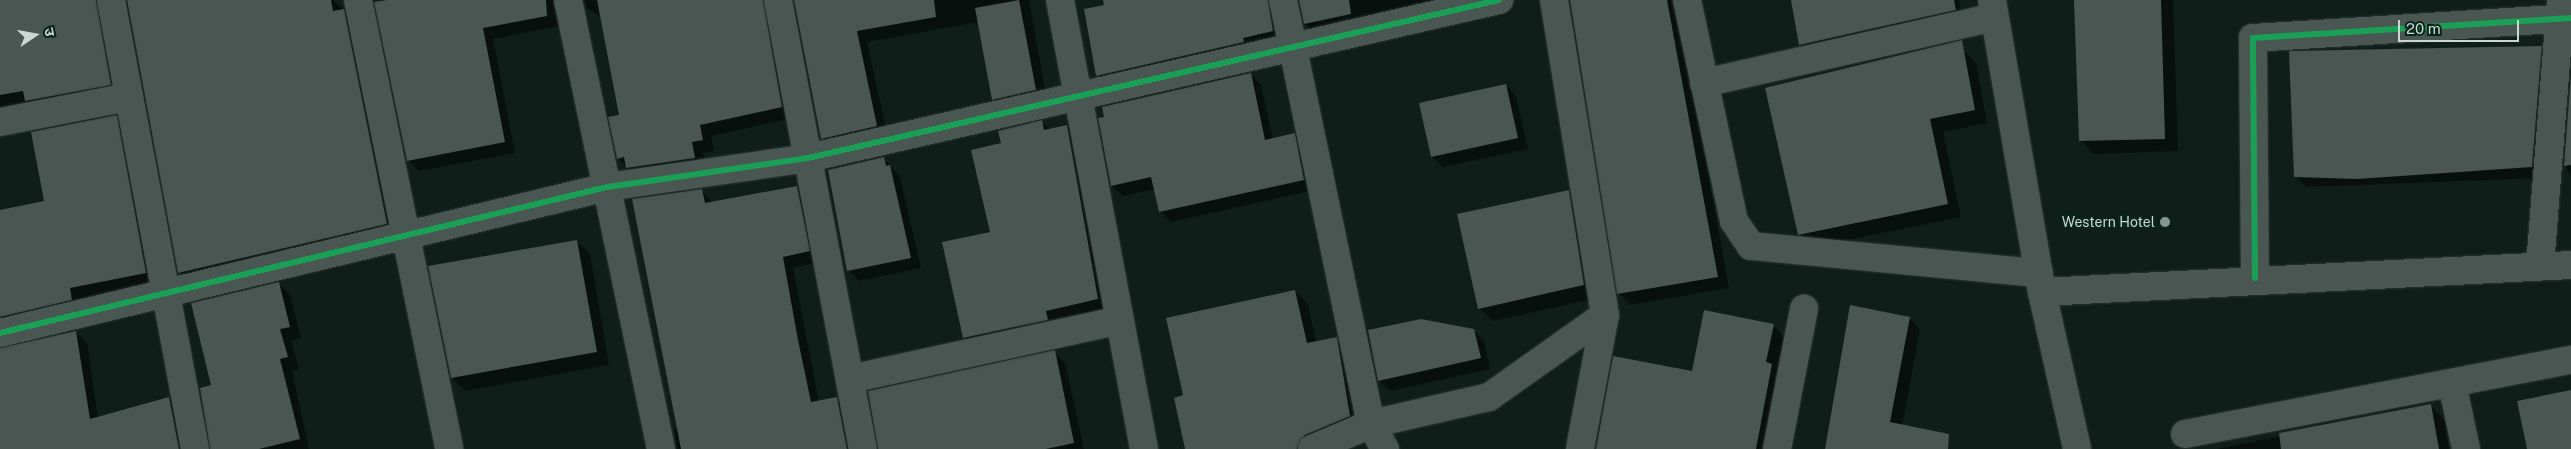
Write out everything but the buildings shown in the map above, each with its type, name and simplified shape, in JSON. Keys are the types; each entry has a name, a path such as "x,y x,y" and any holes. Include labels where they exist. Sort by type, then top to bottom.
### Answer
{"street":[{"path":"111,0 195,449"},
{"path":"358,0 408,237 449,449"},
{"path":"568,0 661,449"},
{"path":"778,0 863,449"},
{"path":"1060,0 1144,449"},
{"path":"1283,0 1371,424 1385,449"},
{"path":"0,333 408,237 607,187 808,158 1079,99 1499,0"},
{"path":"1554,0 1605,315 1580,449"},
{"path":"1687,0 1734,221 1752,246 2040,283 2255,278 2571,265"},
{"path":"1704,83 1993,8 2040,283 2077,449"},
{"path":"2255,278 2253,38 2564,12 2540,266"},
{"path":"0,122 128,97"},
{"path":"1777,449 1804,309"},
{"path":"1312,449 1371,424 1489,397 1605,315"},
{"path":"850,379 1120,320"},
{"path":"2185,434 2571,360"},
{"path":"2452,383 2466,449"}],"cycle path":[{"path":"0,333 607,187 808,158 1499,0"},
{"path":"2255,278 2253,38 2571,18"}],"place":[{"name":"Western Hotel","path":"2165,222"}]}
